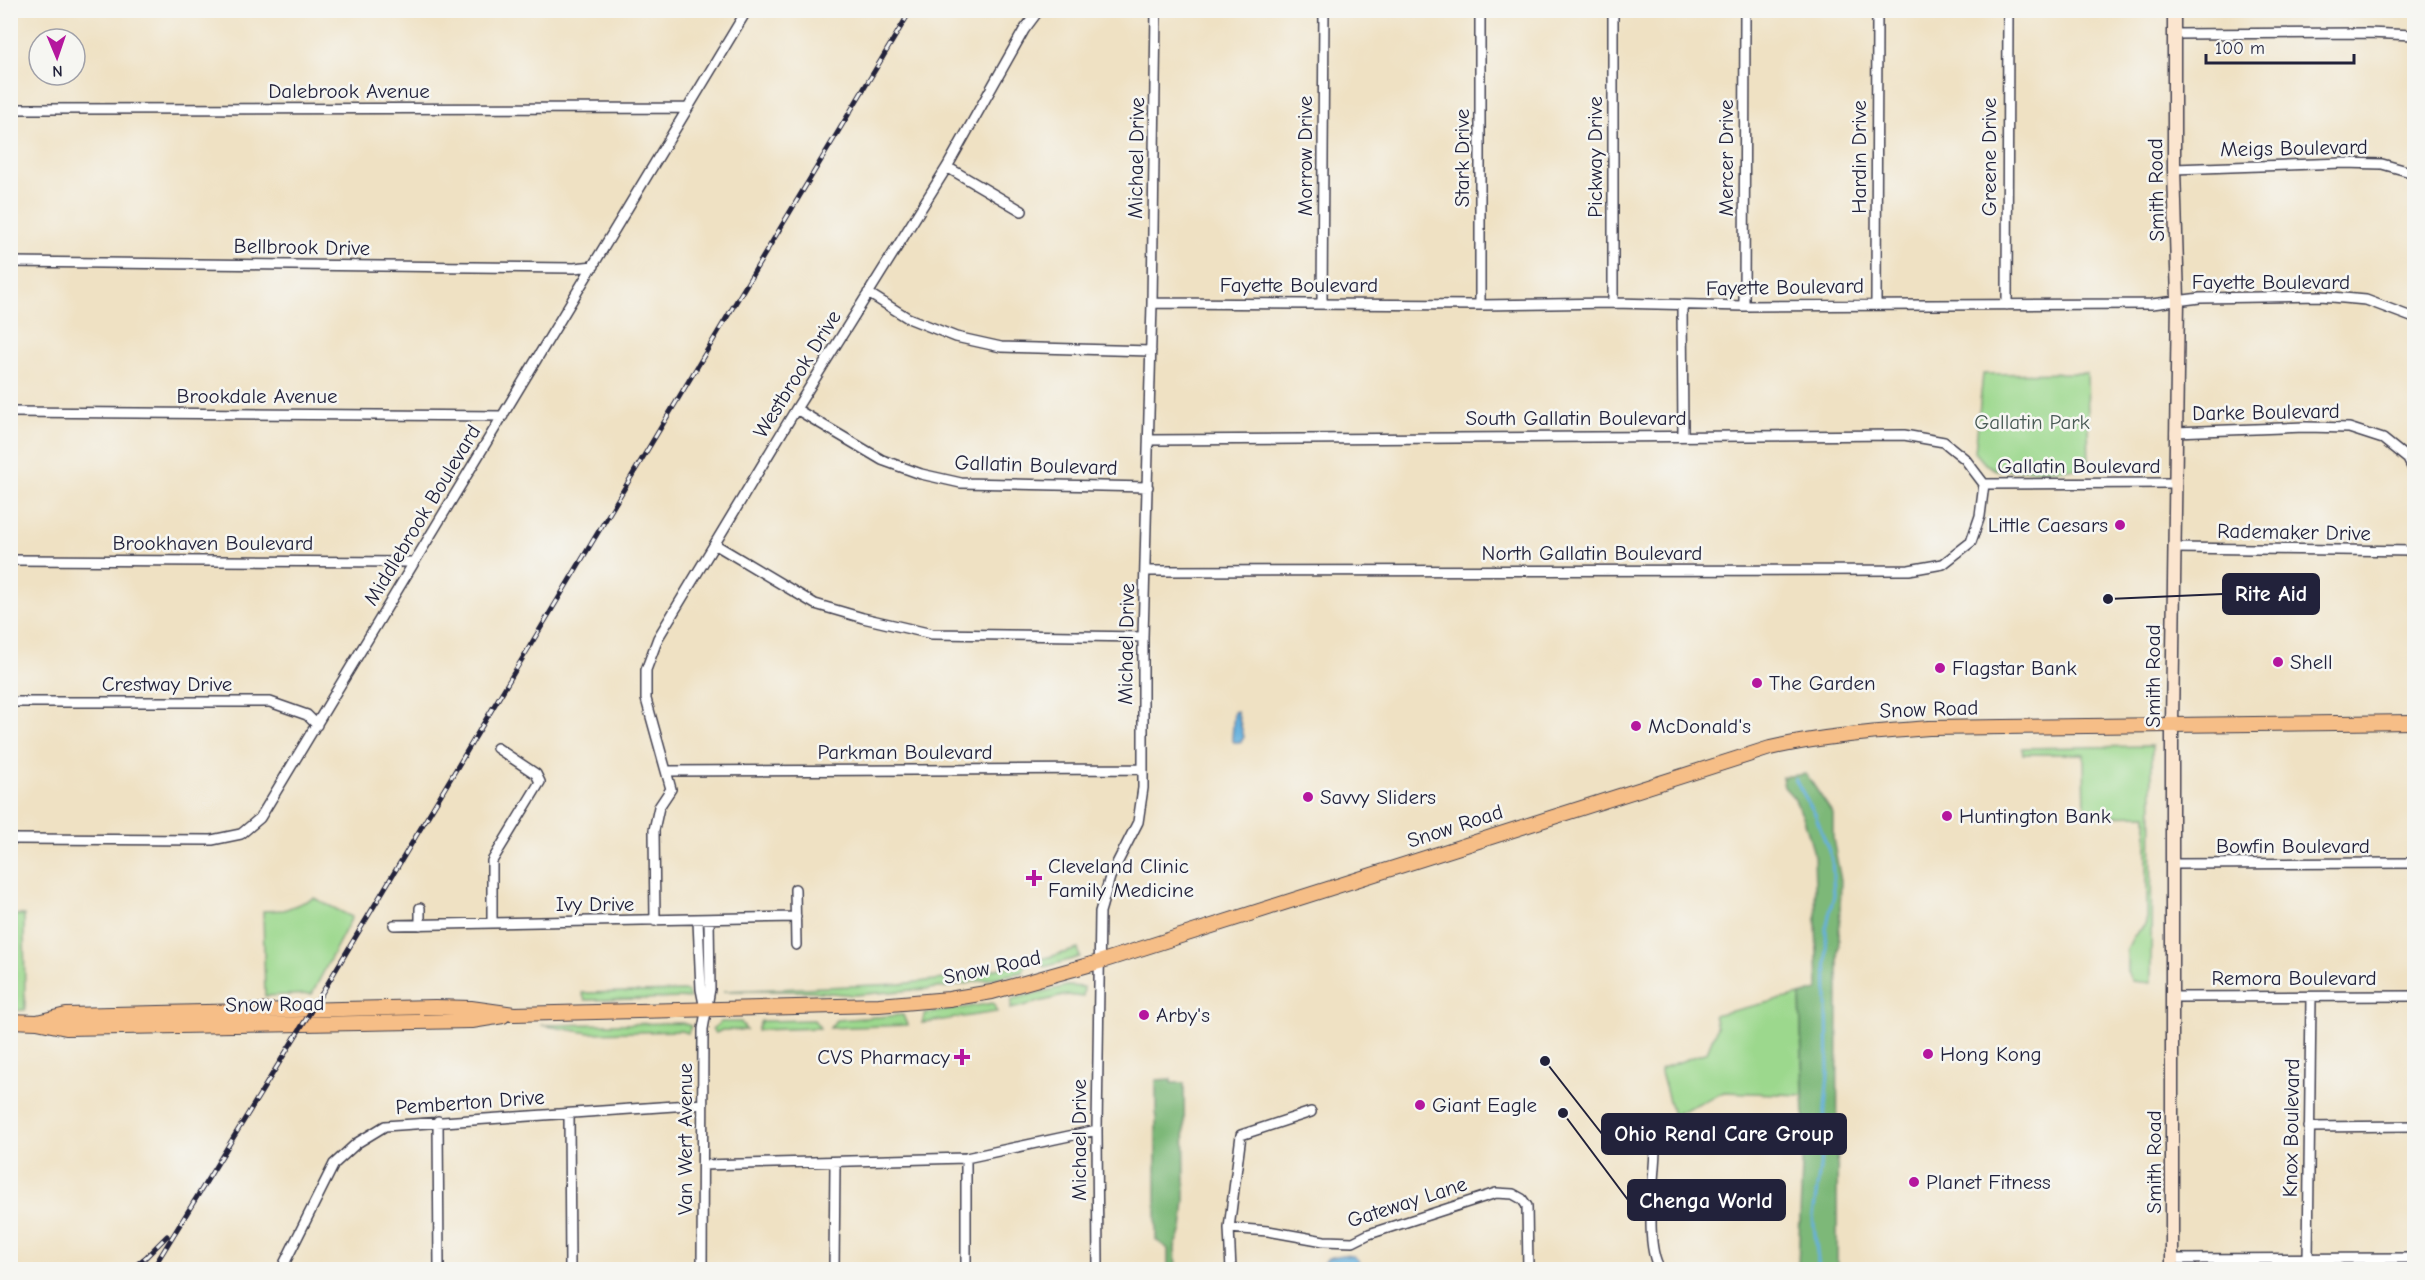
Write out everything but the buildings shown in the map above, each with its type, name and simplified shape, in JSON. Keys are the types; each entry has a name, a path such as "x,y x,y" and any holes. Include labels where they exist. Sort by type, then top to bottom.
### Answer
{"main road":[{"name":"Smith Road","path":"2173,1264 2172,724 2178,300 2174,169 2174,10"},
{"name":"Snow Road","path":"10,1021 37,1022 66,1015 435,1007 471,1008 514,1014 809,1006 853,1007 949,999 992,992 1099,962 1770,748 1798,742 1852,733 1929,728 2415,722"}],"street":[{"name":"Middlebrook Boulevard","path":"10,839 212,840 241,834 260,818 747,10"},
{"name":"Westbrook Drive","path":"667,771 646,699 646,670 658,638 796,409 947,167 1024,30 1039,10"},
{"name":"Michael Drive","path":"1098,1269 1097,1130 1102,904 1110,877 1138,822 1143,769 1143,637 1152,303 1156,10"},
{"name":"Morrow Drive","path":"1322,303 1324,10"},
{"name":"Stark Drive","path":"1480,10 1480,305"},
{"name":"Pickway Drive","path":"1613,10 1613,303"},
{"name":"Mercer Drive","path":"1744,10 1744,306"},
{"name":"Hardin Drive","path":"1876,304 1877,10"},
{"name":"Greene Drive","path":"2007,305 2008,10"},
{"path":"2174,34 2367,33 2415,35"},
{"name":"Dalebrook Avenue","path":"10,108 688,108"},
{"name":"Meigs Boulevard","path":"2174,169 2343,163 2382,164 2415,172"},
{"path":"947,167 1022,211"},
{"name":"Bellbrook Drive","path":"10,262 562,268 594,266"},
{"path":"868,293 908,318 956,337 1001,347 1151,351"},
{"name":"Fayette Boulevard","path":"1152,303 2007,305 2152,304 2178,300 2321,296 2366,300 2415,318"},
{"path":"1682,306 1683,435"},
{"name":"Gallatin Boulevard","path":"796,409 882,460 921,474 961,483 1148,487"},
{"name":"Brookdale Avenue","path":"10,412 503,416"},
{"name":"Darke Boulevard","path":"2175,432 2305,427 2349,428 2383,439 2408,459 2415,471"},
{"name":"South Gallatin Boulevard","path":"1149,440 1904,435 1944,442 1965,459 1984,484"},
{"name":"Gallatin Boulevard","path":"1984,484 2174,483"},
{"name":"North Gallatin Boulevard","path":"1146,572 1909,570 1943,564 1971,542 1980,516 1984,484"},
{"path":"716,545 815,604 932,634 1143,637"},
{"name":"Rademaker Drive","path":"2174,548 2415,551"},
{"name":"Brookhaven Boulevard","path":"10,560 414,562"},
{"name":"Crestway Drive","path":"10,702 270,702 307,715 317,725"},
{"path":"492,922 492,861 540,782 536,774 497,748"},
{"name":"Parkman Boulevard","path":"667,771 1143,769"},
{"path":"655,921 654,830 659,807 671,789 667,771"},
{"name":"Bowfin Boulevard","path":"2172,864 2415,863"},
{"path":"795,889 796,945"},
{"path":"420,908 420,925"},
{"name":"Ivy Drive","path":"394,925 709,921 796,917"},
{"name":"Van Wert Avenue","path":"699,921 701,989 705,1010"},
{"name":"Van Wert Avenue","path":"702,1269 705,1010 710,988 709,921"},
{"name":"Remora Boulevard","path":"2174,997 2415,996"},
{"name":"Knox Boulevard","path":"2308,1259 2311,997"},
{"name":"Pemberton Drive","path":"282,1269 334,1164 357,1143 385,1126 703,1104"},
{"path":"1231,1269 1229,1228 1241,1135 1311,1112"},
{"path":"569,1114 570,1269"},
{"path":"438,1121 439,1269"},
{"path":"2309,1127 2415,1126"},
{"path":"703,1165 966,1158 1097,1130"},
{"path":"1655,1151 1652,1243 1655,1260 1660,1269"},
{"path":"966,1158 966,1269"},
{"path":"834,1269 835,1163"},
{"name":"Gateway Lane","path":"1229,1228 1268,1231 1324,1241 1353,1242 1369,1234 1496,1193 1513,1194 1522,1199 1527,1206 1528,1269"},
{"path":"2173,1264 2415,1258"}],"green space":[{"name":"Gallatin Park","path":"2087,373 2089,469 1996,470 1985,464 1975,452 1983,374"},
{"path":"2152,746 2151,983 2132,981 2127,972 2127,949 2133,937 2145,925 2147,918 2147,815 2085,816 2084,754 2023,754 2022,748"},
{"path":"1806,774 1833,814 1833,839 1841,881 1838,964 1837,1269 1802,1269 1798,1264 1804,1118 1800,995 1818,990 1814,854 1804,819 1794,798 1784,787 1782,777"},
{"path":"314,898 352,917 312,994 265,996 263,911 284,910"},
{"path":"11,915 24,915 25,1010 11,1011"},
{"path":"1078,949 1080,957 1045,967 1038,960"},
{"path":"1026,963 1023,972 949,987 854,995 810,991 723,991 900,984 944,979"},
{"path":"1067,986 1084,987 1083,997 1067,995 1011,1009 1012,999"},
{"path":"687,991 690,998 585,1000 582,993"},
{"path":"1800,995 1803,1095 1724,1092 1673,1115 1660,1069 1707,1052 1717,1027 1714,1015"},
{"path":"993,1003 997,1012 922,1023 925,1014"},
{"path":"903,1015 907,1025 830,1028 836,1020"},
{"path":"814,1020 820,1028 757,1030 761,1021"},
{"path":"721,1022 741,1022 746,1030 722,1030 716,1033 712,1029"},
{"path":"682,1023 691,1026 688,1033 682,1031 589,1033 541,1025"},
{"path":"1171,1079 1171,1083 1184,1083 1185,1200 1182,1230 1175,1247 1176,1270 1168,1269 1168,1249 1156,1240 1156,1080"}],"water":[{"path":"1237,711 1244,737 1241,742 1234,742 1232,739 1234,712"},
{"path":"1342,1255 1353,1256 1358,1260 1360,1269 1319,1269 1328,1258"}],"waterway":[{"path":"1795,779 1815,814 1832,859 1834,895 1826,928 1828,1073 1820,1167 1813,1216 1819,1270"}],"railway":[{"path":"152,1270 319,998 911,10"},
{"path":"130,1270 167,1236"}],"place":[{"name":"Little Caesars","path":"2120,525"},
{"name":"Rite Aid","path":"2108,599"},
{"name":"Shell","path":"2278,662"},
{"name":"Flagstar Bank","path":"1940,668"},
{"name":"The Garden","path":"1757,683"},
{"name":"McDonald's","path":"1636,726"},
{"name":"Savvy Sliders","path":"1308,797"},
{"name":"Huntington Bank","path":"1947,816"},
{"name":"Cleveland Clinic Family Medicine","path":"1034,878"},
{"name":"Arby's","path":"1144,1015"},
{"name":"Hong Kong","path":"1928,1054"},
{"name":"CVS Pharmacy","path":"962,1057"},
{"name":"Ohio Renal Care Group","path":"1545,1061"},
{"name":"Giant Eagle","path":"1420,1105"},
{"name":"Chenga World","path":"1563,1113"},
{"name":"Planet Fitness","path":"1914,1182"}]}
